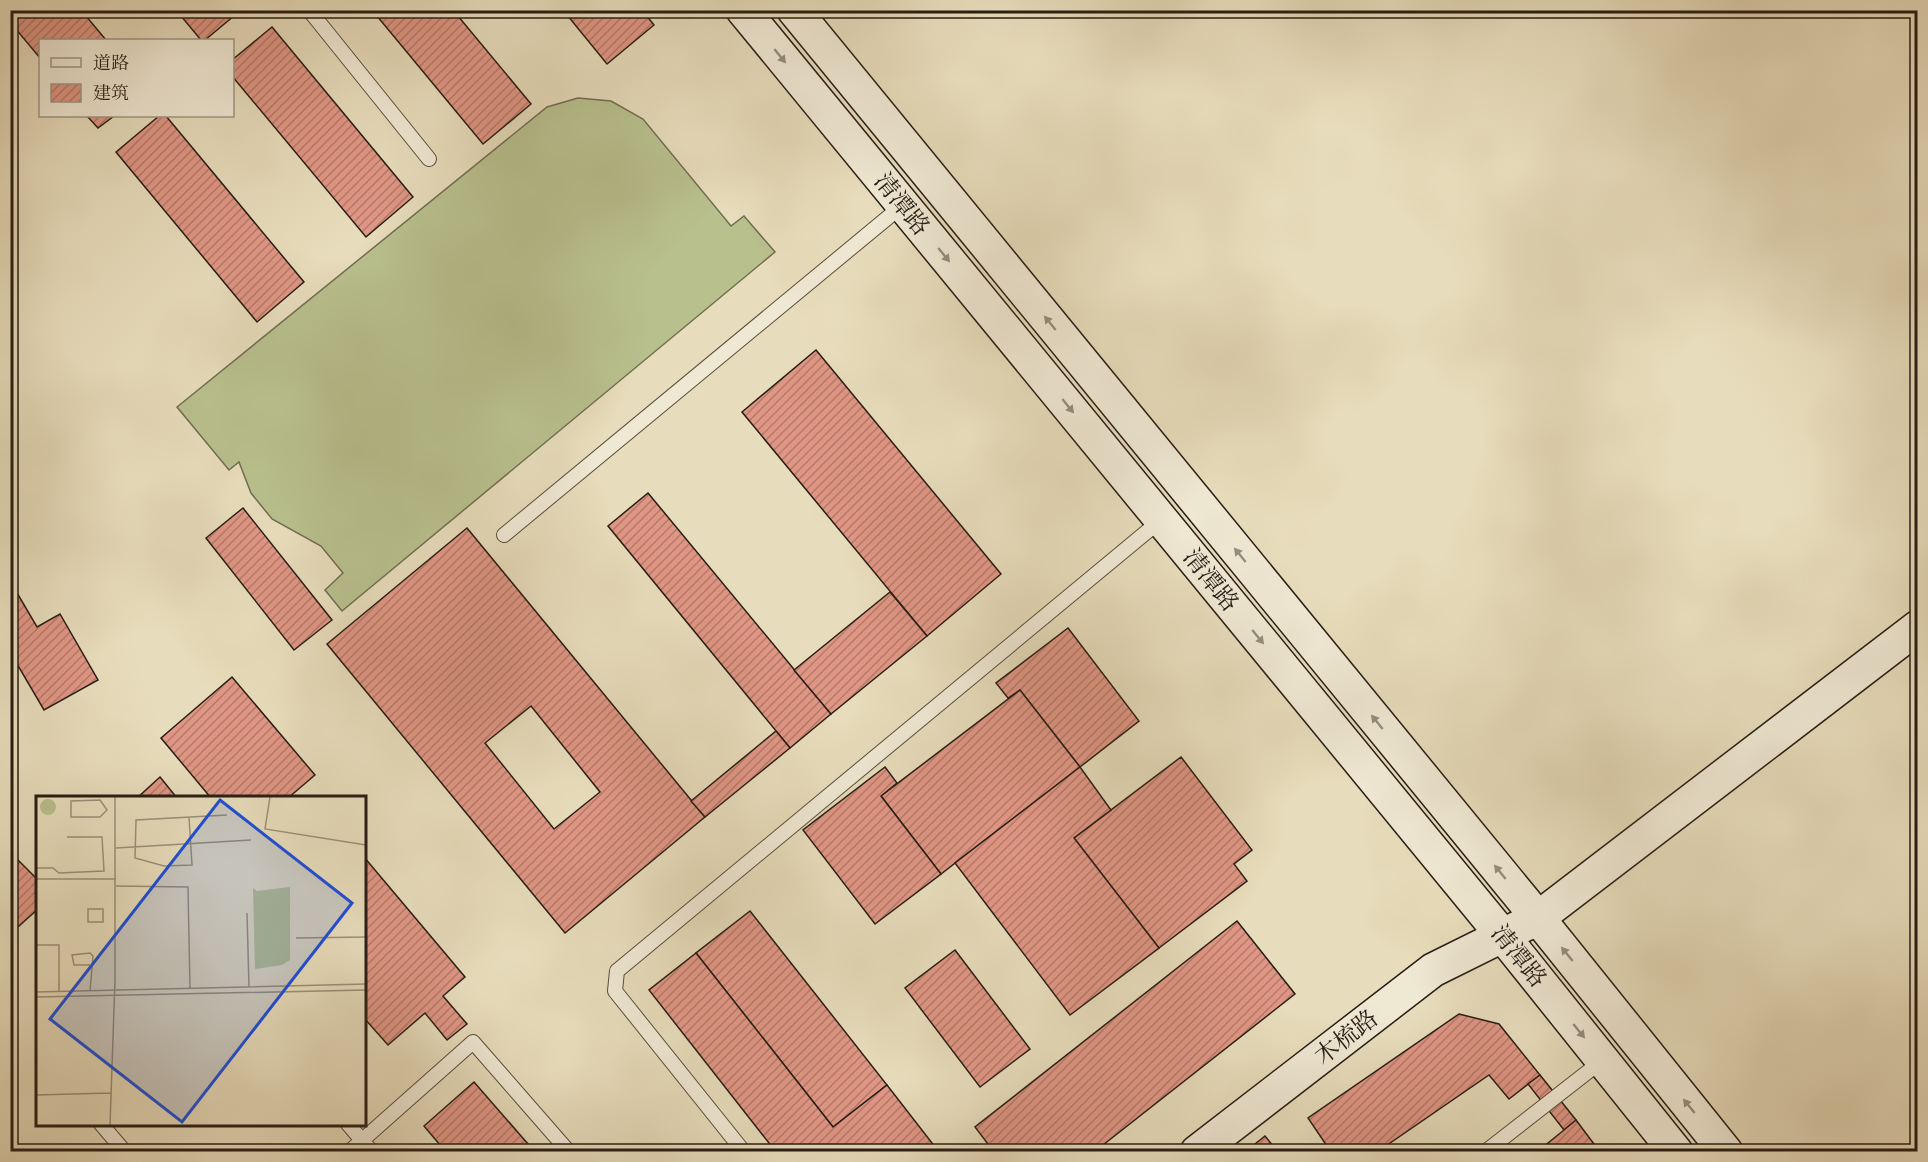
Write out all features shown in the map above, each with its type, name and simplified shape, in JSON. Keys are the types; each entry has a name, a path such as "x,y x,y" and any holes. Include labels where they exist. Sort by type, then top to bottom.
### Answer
{"main road":[{"name":"清潭路","path":"743,10 1503,936 1676,1152"},
{"name":"清潭路","path":"794,10 1538,918 1726,1152"},
{"name":"木梳路","path":"1197,1152 1433,970 1538,918 1917,627"}],"lane":[{"path":"309,10 429,159"},
{"path":"504,535 903,205"},
{"path":"744,1152 615,992 617,971 1161,520"},
{"path":"349,1152 473,1042 569,1152"},
{"path":"1485,1152 1603,1060"},
{"path":"102,1126 125,1152"},
{"path":"349,1126 372,1152"}],"green space":[{"path":"578,98 611,101 643,119 731,226 744,216 775,252 342,611 325,590 343,573 321,546 272,519 251,493 239,462 229,470 177,407 547,107"}],"building":[{"path":"10,10 81,10 105,39 39,39 39,57 10,22"},
{"path":"176,10 241,10 206,39 200,39"},
{"path":"372,10 453,10 531,104 483,144"},
{"path":"563,10 642,10 654,25 607,64"},
{"path":"272,27 413,197 366,237 234,78 234,58"},
{"path":"88,117 113,117 98,128"},
{"path":"158,117 167,117 304,282 257,322 116,152"},
{"path":"816,350 1001,574 927,636 742,412"},
{"path":"648,493 831,714 790,748 608,526"},
{"path":"243,508 332,620 294,650 206,538"},
{"path":"467,528 705,817 565,933 327,644","holes":["531,706 600,792 554,829 485,743"]},
{"path":"10,581 37,627 60,614 98,680 44,710 10,652"},
{"path":"890,592 927,636 831,714 794,670"},
{"path":"1068,628 1139,721 1080,767 1020,690 1008,698 996,683"},
{"path":"232,677 315,775 290,796 209,796 161,738"},
{"path":"1020,690 1080,767 941,874 881,796"},
{"path":"776,731 790,748 705,817 691,801"},
{"path":"1181,757 1252,850 1234,864 1247,881 1159,948 1074,838"},
{"path":"885,767 897,783 881,796 941,874 875,924 803,830"},
{"path":"1080,767 1111,810 1074,838 1159,948 1070,1015 955,863"},
{"path":"160,777 175,796 139,796"},
{"path":"10,852 36,878 36,911 10,934"},
{"path":"366,859 465,977 443,996 467,1024 447,1040 425,1013 388,1045 366,1020"},
{"path":"750,911 887,1085 833,1127 696,953"},
{"path":"1237,921 1295,994 1094,1152 994,1152 975,1127"},
{"path":"955,950 1030,1049 980,1087 905,988"},
{"path":"696,953 833,1127 887,1085 939,1152 776,1152 649,990"},
{"path":"1459,1014 1499,1024 1540,1075 1509,1099 1489,1075 1377,1152 1331,1152 1308,1118"},
{"path":"1540,1075 1576,1120 1564,1130 1528,1084"},
{"path":"474,1082 535,1152 446,1152 424,1126"},
{"path":"1576,1120 1600,1152 1537,1152 1564,1130"},
{"path":"1265,1136 1278,1152 1245,1152"},
{"path":"957,1145 963,1152 948,1152"}]}
